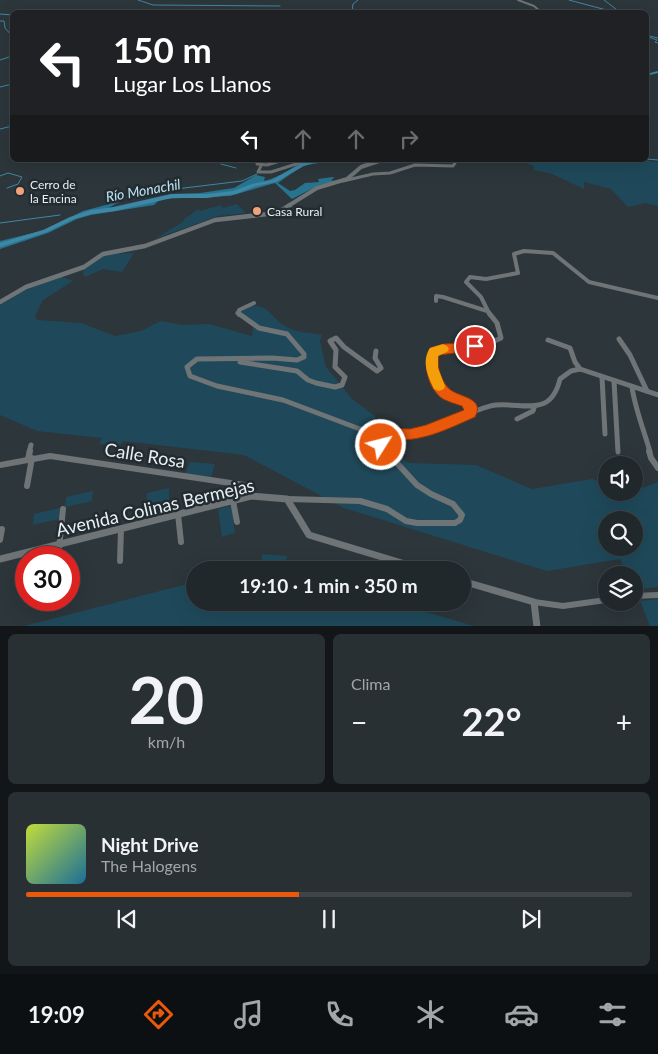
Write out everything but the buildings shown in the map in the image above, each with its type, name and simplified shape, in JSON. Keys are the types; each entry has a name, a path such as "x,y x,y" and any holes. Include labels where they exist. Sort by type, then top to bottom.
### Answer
{"street":[{"path":"518,0 534,6 539,10"},
{"path":"278,162 270,165 259,165 258,172 271,172 303,162"},
{"path":"343,181 361,167 376,162"},
{"path":"0,302 26,288 84,267 103,254 140,247 215,220 273,214 317,188 373,174 390,173 415,165 453,166 456,162"},
{"path":"470,413 471,406 467,402 449,396 441,389 431,368 434,352 444,348 468,347 498,341 501,338 497,323 487,311 481,296 466,282 470,277 486,279 518,273 514,254 524,251 553,253 589,282 658,298"},
{"path":"436,302 436,296 443,297 487,311"},
{"path":"254,303 239,310 238,314 259,328 287,334 304,354 304,357 297,360 272,358 197,359 187,367 187,372 199,382 290,403 326,417 370,430 380,436"},
{"path":"226,360 297,371 308,380 335,387 342,385 345,377 335,367 336,350 330,341 336,338 377,371 380,368 376,358 376,351"},
{"path":"619,339 630,355 646,392"},
{"path":"548,340 570,346 573,362 580,370"},
{"path":"517,419 533,412 534,408 552,400 558,392 560,379 571,371 580,370 658,395"},
{"path":"602,377 605,434"},
{"path":"614,380 618,452"},
{"path":"632,387 635,407 641,418 651,458 658,468"},
{"path":"380,436 384,434 410,435 427,431 494,405 521,405 534,408"},
{"path":"288,499 360,501 381,506 406,521 417,523 455,523 460,520 462,515 459,508 451,502 427,491 417,483 381,445 380,436"},
{"path":"27,486 31,445"},
{"name":"Calle Rosa","path":"0,465 50,456 244,485 249,490 251,496"},
{"name":"Avenida Colinas Bermejas","path":"0,559 251,496 288,499"},
{"path":"288,499 309,535 395,561"},
{"path":"233,501 237,522"},
{"path":"59,545 63,509"},
{"path":"178,514 180,542"},
{"path":"120,561 121,528"},
{"path":"0,540 2,529"},
{"path":"471,584 534,602 564,606 598,601"},
{"path":"643,596 658,595"},
{"path":"534,602 537,626"}],"shaded area":[{"path":"305,162 325,162 302,166 278,183 290,191 305,183 319,182 318,179 333,177 331,180 334,181 317,186 292,199 275,183 230,196 160,199 154,205 77,219 48,233 0,249 0,241 45,230 83,211 121,201 108,208 171,194 200,193 234,188 256,175 265,177 264,181"},
{"path":"525,162 658,162 658,206 645,203 628,207 611,189 584,182 584,189 552,174 534,170 534,166"},
{"path":"237,204 246,213 218,216 154,239 183,222 184,219 199,209 200,211 221,205 223,208"},
{"path":"134,253 122,272 103,269 85,277 83,275 84,270 106,254"},
{"path":"60,276 73,281 43,300 35,316 37,320 81,323 115,336 141,331 161,321 183,325 209,324 252,336 253,327 238,315 241,307 259,306 291,329 322,335 320,341 326,367 352,399 375,416 382,444 408,463 476,465 532,489 592,479 598,481 598,501 643,501 643,488 658,482 658,587 643,589 643,566 624,566 620,559 547,571 344,508 244,455 123,441 120,445 99,444 102,438 37,431 0,415 0,305 22,292"},
{"path":"190,462 215,464 211,477 185,474"},
{"path":"169,488 169,500 147,505 147,493"},
{"path":"93,491 92,501 65,507 66,497"},
{"path":"232,507 235,533 222,537 218,509"},
{"path":"60,508 59,519 33,525 34,514"},
{"path":"262,554 287,556 286,561 261,561"},
{"path":"186,584 186,611 422,611 474,626 24,626"},
{"path":"658,599 658,626 650,626 643,608 643,601"}],"waterway":[{"path":"138,0 153,5 280,6"},
{"path":"352,10 353,4 358,0"},
{"path":"569,0 606,10"},
{"path":"604,0 617,10"},
{"path":"0,14 10,15"},
{"path":"0,21 4,21 5,28 10,34"},
{"path":"649,36 658,38"},
{"path":"649,37 657,40 655,42 658,43"},
{"path":"0,60 10,57"},
{"name":"Río Monachil","path":"649,74 658,72"},
{"path":"0,87 10,84"},
{"path":"0,129 10,126"},
{"path":"649,159 658,160"},
{"name":"Río Monachil","path":"0,245 45,231 72,218 91,212 115,209 172,196 207,196 234,193 254,185 274,181 302,165 313,162"},
{"path":"221,164 236,168"},
{"path":"0,176 8,173 22,177 18,184 7,188"},
{"path":"109,203 135,194 242,181 257,174"},
{"path":"0,223 60,215"}],"slow traffic":[{"path":"439,386 431,368 432,355 434,352 443,349"}],"place":[{"name":"Cerro de la Encina","path":"20,191"},
{"name":"Casa Rural","path":"257,211"}],"route":[{"path":"381,445 380,436 384,434 410,435 427,431 470,413 471,406 467,402 449,396 441,389 431,368 434,352 444,348 475,346"}]}
